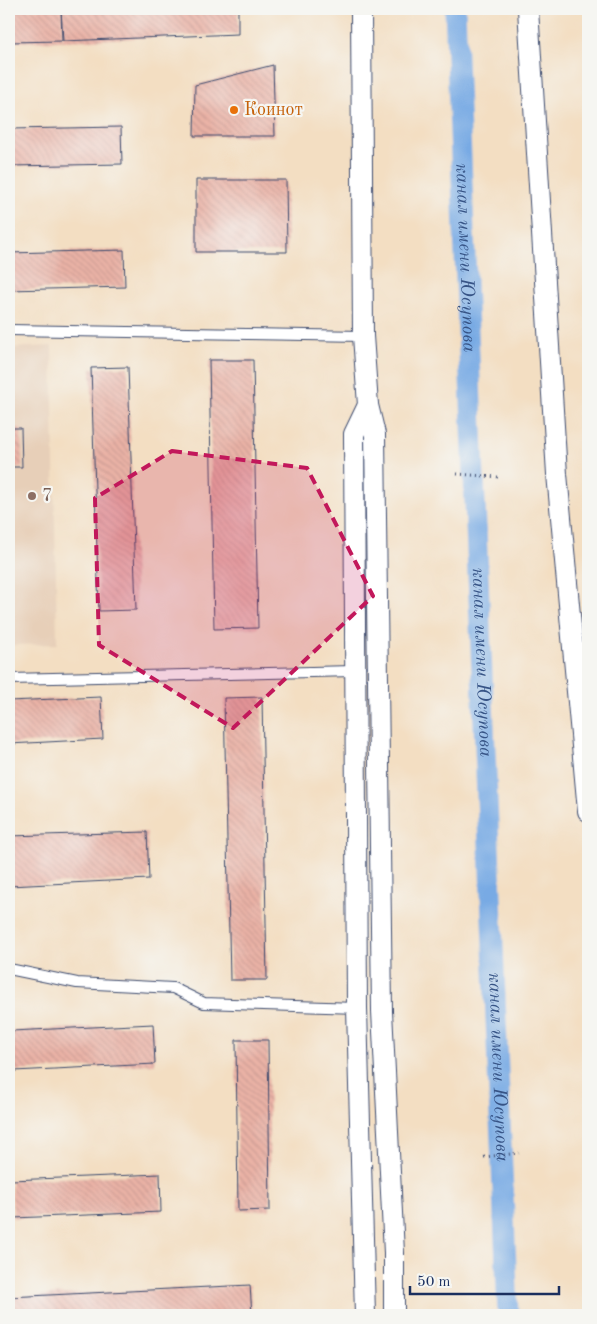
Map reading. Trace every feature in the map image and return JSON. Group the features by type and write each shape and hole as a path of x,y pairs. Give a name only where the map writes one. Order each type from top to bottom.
{"street":[{"path":"360,9 364,336 368,405 375,434 382,1011 394,1315"},
{"path":"528,9 557,474 588,811"},
{"path":"365,1315 356,1008 354,434 368,405"},
{"path":"360,1138 388,1138"}],"lane":[{"path":"9,330 364,336"},
{"path":"9,679 354,670"},
{"path":"9,969 77,983 173,988 204,1003 356,1008"}],"path":[{"path":"457,474 498,477"},
{"path":"484,1157 519,1153"}],"highlighted area":[{"path":"172,451 307,468 373,596 233,728 99,645 95,498"}],"shaded area":[{"name":"7","path":"52,346 57,644 9,645 9,348"}],"building":[{"path":"9,9 61,9 62,41 9,42"},
{"path":"61,9 238,9 238,34 63,41"},
{"name":"Коинот","path":"273,65 275,136 194,136 195,85"},
{"path":"121,127 122,164 9,166 9,129"},
{"path":"196,180 286,180 287,252 196,252"},
{"path":"124,250 125,287 9,290 9,253"},
{"path":"209,360 253,360 258,628 214,629"},
{"path":"128,367 136,610 99,611 91,368"},
{"path":"9,428 21,428 22,467 9,467"},
{"path":"101,697 103,739 9,744 9,701"},
{"path":"262,697 267,980 230,980 224,698"},
{"path":"147,832 149,879 9,886 9,836"},
{"path":"153,1024 155,1064 14,1071 12,1031"},
{"path":"236,1040 268,1040 270,1210 238,1211"},
{"path":"160,1174 161,1212 13,1218 11,1180"},
{"path":"250,1285 252,1315 9,1315 9,1297"}],"waterway":[{"name":"канал имени Юсупова","path":"455,9 508,1315"}],"place":[{"name":"Коинот","path":"234,110"},
{"name":"7","path":"32,496"}]}
